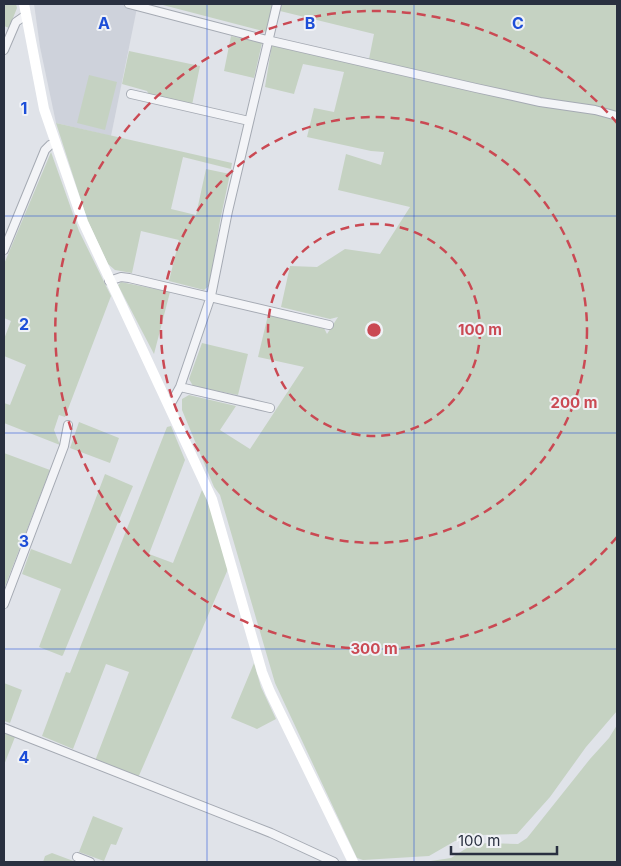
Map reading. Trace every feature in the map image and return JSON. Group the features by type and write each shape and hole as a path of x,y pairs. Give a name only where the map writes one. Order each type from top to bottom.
{"street":[{"path":"24,4 41,97 82,222 212,498 262,672 353,862"},
{"path":"128,4 267,40 540,102 595,110 617,116"},
{"path":"170,406 180,387 211,296 226,220 277,4"},
{"path":"4,50 16,22 26,14"},
{"path":"131,94 249,121"},
{"path":"4,250 45,150 55,143"},
{"path":"109,281 121,277 129,278 329,324"},
{"path":"180,387 270,408"},
{"path":"4,604 64,446 68,425"},
{"path":"4,728 271,833 334,862"},
{"path":"77,857 90,862"}],"shaded area":[{"path":"34,4 120,4 137,8 111,136 56,123 40,47"}],"green space":[{"path":"4,4 16,4 17,8 9,28 4,26"},
{"path":"159,4 274,4 267,32"},
{"path":"282,4 617,4 617,711 586,747 550,797 517,834 479,835 455,841 429,856 363,860 357,858 275,683 220,495 214,487 182,410 182,399 189,395 236,406 220,430 250,449 304,367 258,357 268,315 324,328 327,334 338,317 330,319 281,307 290,266 317,267 345,249 380,254 410,207 338,190 346,154 381,165 384,152 371,151 307,137 314,108 334,112 344,72 303,64 294,94 265,87 272,44 488,90 369,59 374,34 280,11"},
{"path":"231,36 262,43 254,78 224,71"},
{"path":"129,51 200,66 192,105 149,95 147,91 122,84"},
{"path":"89,75 117,82 105,130 77,123"},
{"path":"56,123 232,163 231,169 183,157 171,209 196,215 206,169 230,174 220,221 210,285 204,290 169,281 179,240 141,231 132,273 115,270 108,264 87,219"},
{"path":"51,152 79,231 111,296 65,417 59,415 54,430 60,445 4,423 4,403 10,405 26,365 4,356 4,339 11,321 4,318 4,264"},
{"path":"121,282 170,292 154,354 118,285"},
{"path":"202,343 248,354 238,395 193,386 189,379"},
{"path":"79,422 119,438 110,463 70,448"},
{"path":"171,426 185,460 149,554 173,563 202,490 210,506 228,569 138,778 95,761 129,672 106,664 73,749 42,736 66,672 70,673 167,427"},
{"path":"4,453 50,470 4,589"},
{"path":"105,474 133,486 62,656 39,647 61,589 22,574 31,549 71,564"},
{"path":"254,663 261,687 276,719 257,729 231,718"},
{"path":"4,683 22,690 10,723 4,721"},
{"path":"617,725 617,862 424,862 451,858 470,846 487,843 518,844 527,838 609,738"},
{"path":"4,733 15,737 4,765"},
{"path":"93,816 123,828 116,845 111,844 104,861 79,852"},
{"path":"52,853 76,862 43,862 45,856"}]}
